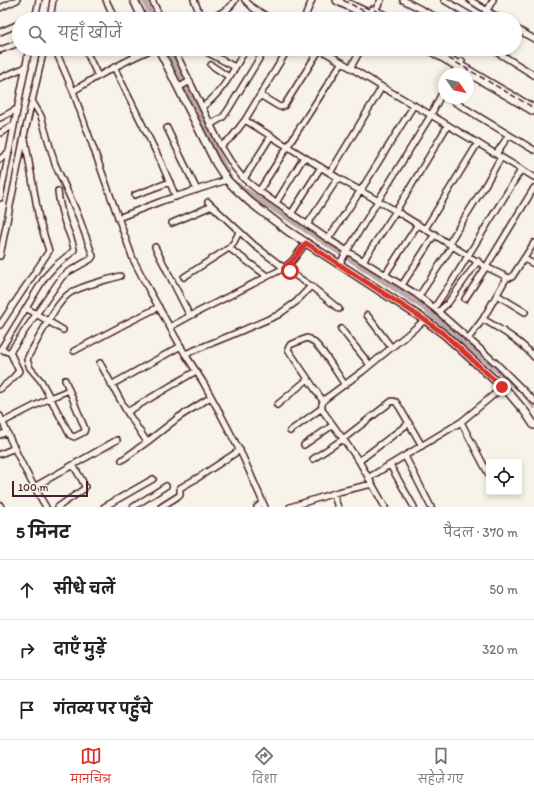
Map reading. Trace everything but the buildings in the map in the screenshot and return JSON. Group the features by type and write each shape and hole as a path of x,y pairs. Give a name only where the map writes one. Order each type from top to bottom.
{"highway":[{"path":"338,0 368,12"},
{"path":"351,0 371,12"},
{"path":"445,56 534,103"},
{"path":"451,56 534,110"}],"street":[{"path":"0,8 17,0"},
{"path":"36,12 39,0"},
{"path":"51,12 53,0"},
{"path":"106,0 112,12"},
{"path":"134,0 140,12"},
{"path":"152,0 157,12"},
{"path":"194,0 199,12"},
{"path":"222,12 228,9 235,0"},
{"path":"246,0 259,12"},
{"path":"307,12 312,0"},
{"path":"377,12 381,0"},
{"path":"403,0 426,12"},
{"path":"444,0 464,12"},
{"path":"470,0 487,11 493,0"},
{"path":"0,32 12,27"},
{"path":"522,32 534,39"},
{"path":"0,50 12,46"},
{"path":"0,198 28,56"},
{"path":"0,256 24,136 42,56"},
{"path":"58,56 73,90 133,259 240,450 264,505 257,507"},
{"path":"88,56 98,76"},
{"path":"73,90 135,56"},
{"path":"163,56 202,107 220,146 244,179 258,191 346,253 363,261 437,309 497,364 534,401"},
{"path":"177,56 184,84 216,163 227,180 250,202 288,231 341,263 445,335 519,403 534,425"},
{"path":"214,56 235,67"},
{"path":"202,107 213,98 229,77 242,56"},
{"path":"210,125 223,116 228,110 261,56"},
{"path":"220,146 232,137 245,120 284,56"},
{"path":"260,95 280,107 284,106 316,56"},
{"path":"332,56 534,177"},
{"path":"351,67 357,56"},
{"path":"503,56 534,75"},
{"path":"258,191 342,62"},
{"path":"457,68 460,63"},
{"path":"211,65 229,77"},
{"path":"0,78 26,67"},
{"path":"114,67 160,160 176,197"},
{"path":"330,173 382,87"},
{"path":"10,352 65,274 91,259 93,256 78,215 55,164 41,116 32,101"},
{"path":"341,263 438,102"},
{"path":"458,104 534,150"},
{"path":"328,239 361,190 414,105"},
{"path":"0,118 17,109"},
{"path":"245,120 338,178 378,200 435,234 468,256 507,278"},
{"path":"0,133 14,125"},
{"path":"363,261 396,211 448,125"},
{"path":"167,128 197,190"},
{"path":"496,154 509,135"},
{"path":"0,324 49,251 39,219 24,136"},
{"path":"244,179 271,136"},
{"path":"425,229 478,143"},
{"path":"0,159 9,152"},
{"path":"276,203 304,157"},
{"path":"419,296 501,157"},
{"path":"291,214 321,167"},
{"path":"437,309 521,170"},
{"path":"307,225 338,178"},
{"path":"118,218 227,180"},
{"path":"135,195 170,182"},
{"path":"465,299 534,188"},
{"path":"0,389 19,371 10,352 1,349 50,271 74,250 59,203 58,191"},
{"path":"172,223 210,204 254,245 311,286 339,309"},
{"path":"385,275 418,224"},
{"path":"184,277 229,248 240,232"},
{"path":"402,285 435,234"},
{"path":"170,327 284,268 293,260 306,243"},
{"path":"468,339 483,319 507,278 512,277 534,243"},
{"path":"155,247 190,316"},
{"path":"229,248 267,276"},
{"path":"524,259 534,264"},
{"path":"437,309 448,303 478,261"},
{"path":"65,380 85,429 84,432 72,437 41,381 30,368 27,360 48,321 58,306 69,294 90,285 120,276"},
{"path":"185,354 278,315 296,302 311,286"},
{"path":"497,295 525,312"},
{"path":"74,351 159,307"},
{"path":"26,308 63,330"},
{"path":"367,315 392,347"},
{"path":"483,319 516,340 534,357"},
{"path":"323,401 425,320"},
{"path":"341,329 370,365"},
{"path":"345,385 323,352 311,339 307,338 290,345 288,349 323,401 322,408 359,461 385,507"},
{"path":"111,385 181,346"},
{"path":"100,363 127,412 147,442"},
{"path":"127,412 196,371"},
{"path":"277,405 308,379"},
{"path":"368,478 461,422 502,387"},
{"path":"3,422 69,390"},
{"path":"122,460 179,416 211,396"},
{"path":"313,460 392,401 397,403 422,446"},
{"path":"290,431 322,408"},
{"path":"0,416 34,487 46,507"},
{"path":"461,422 486,469"},
{"path":"359,461 409,423"},
{"path":"304,444 333,425"},
{"path":"0,435 7,432"},
{"path":"34,487 117,440"},
{"path":"0,454 15,448"},
{"path":"161,507 180,495 180,488 240,450"},
{"path":"405,456 431,507"},
{"path":"58,507 85,487 73,464"},
{"path":"390,465 414,507"},
{"path":"104,507 153,478"},
{"path":"290,507 372,484"},
{"path":"133,507 166,486"},
{"path":"333,494 338,507"}],"waterway":[{"path":"144,0 150,12"},
{"path":"170,56 231,181 423,307 525,394 534,406"}],"railway":[{"path":"343,0 366,12"},
{"path":"374,10 378,12"},
{"path":"445,56 534,108"}],"route":[{"path":"290,271 284,268 293,260 306,243 425,320 445,335 502,387"}]}
